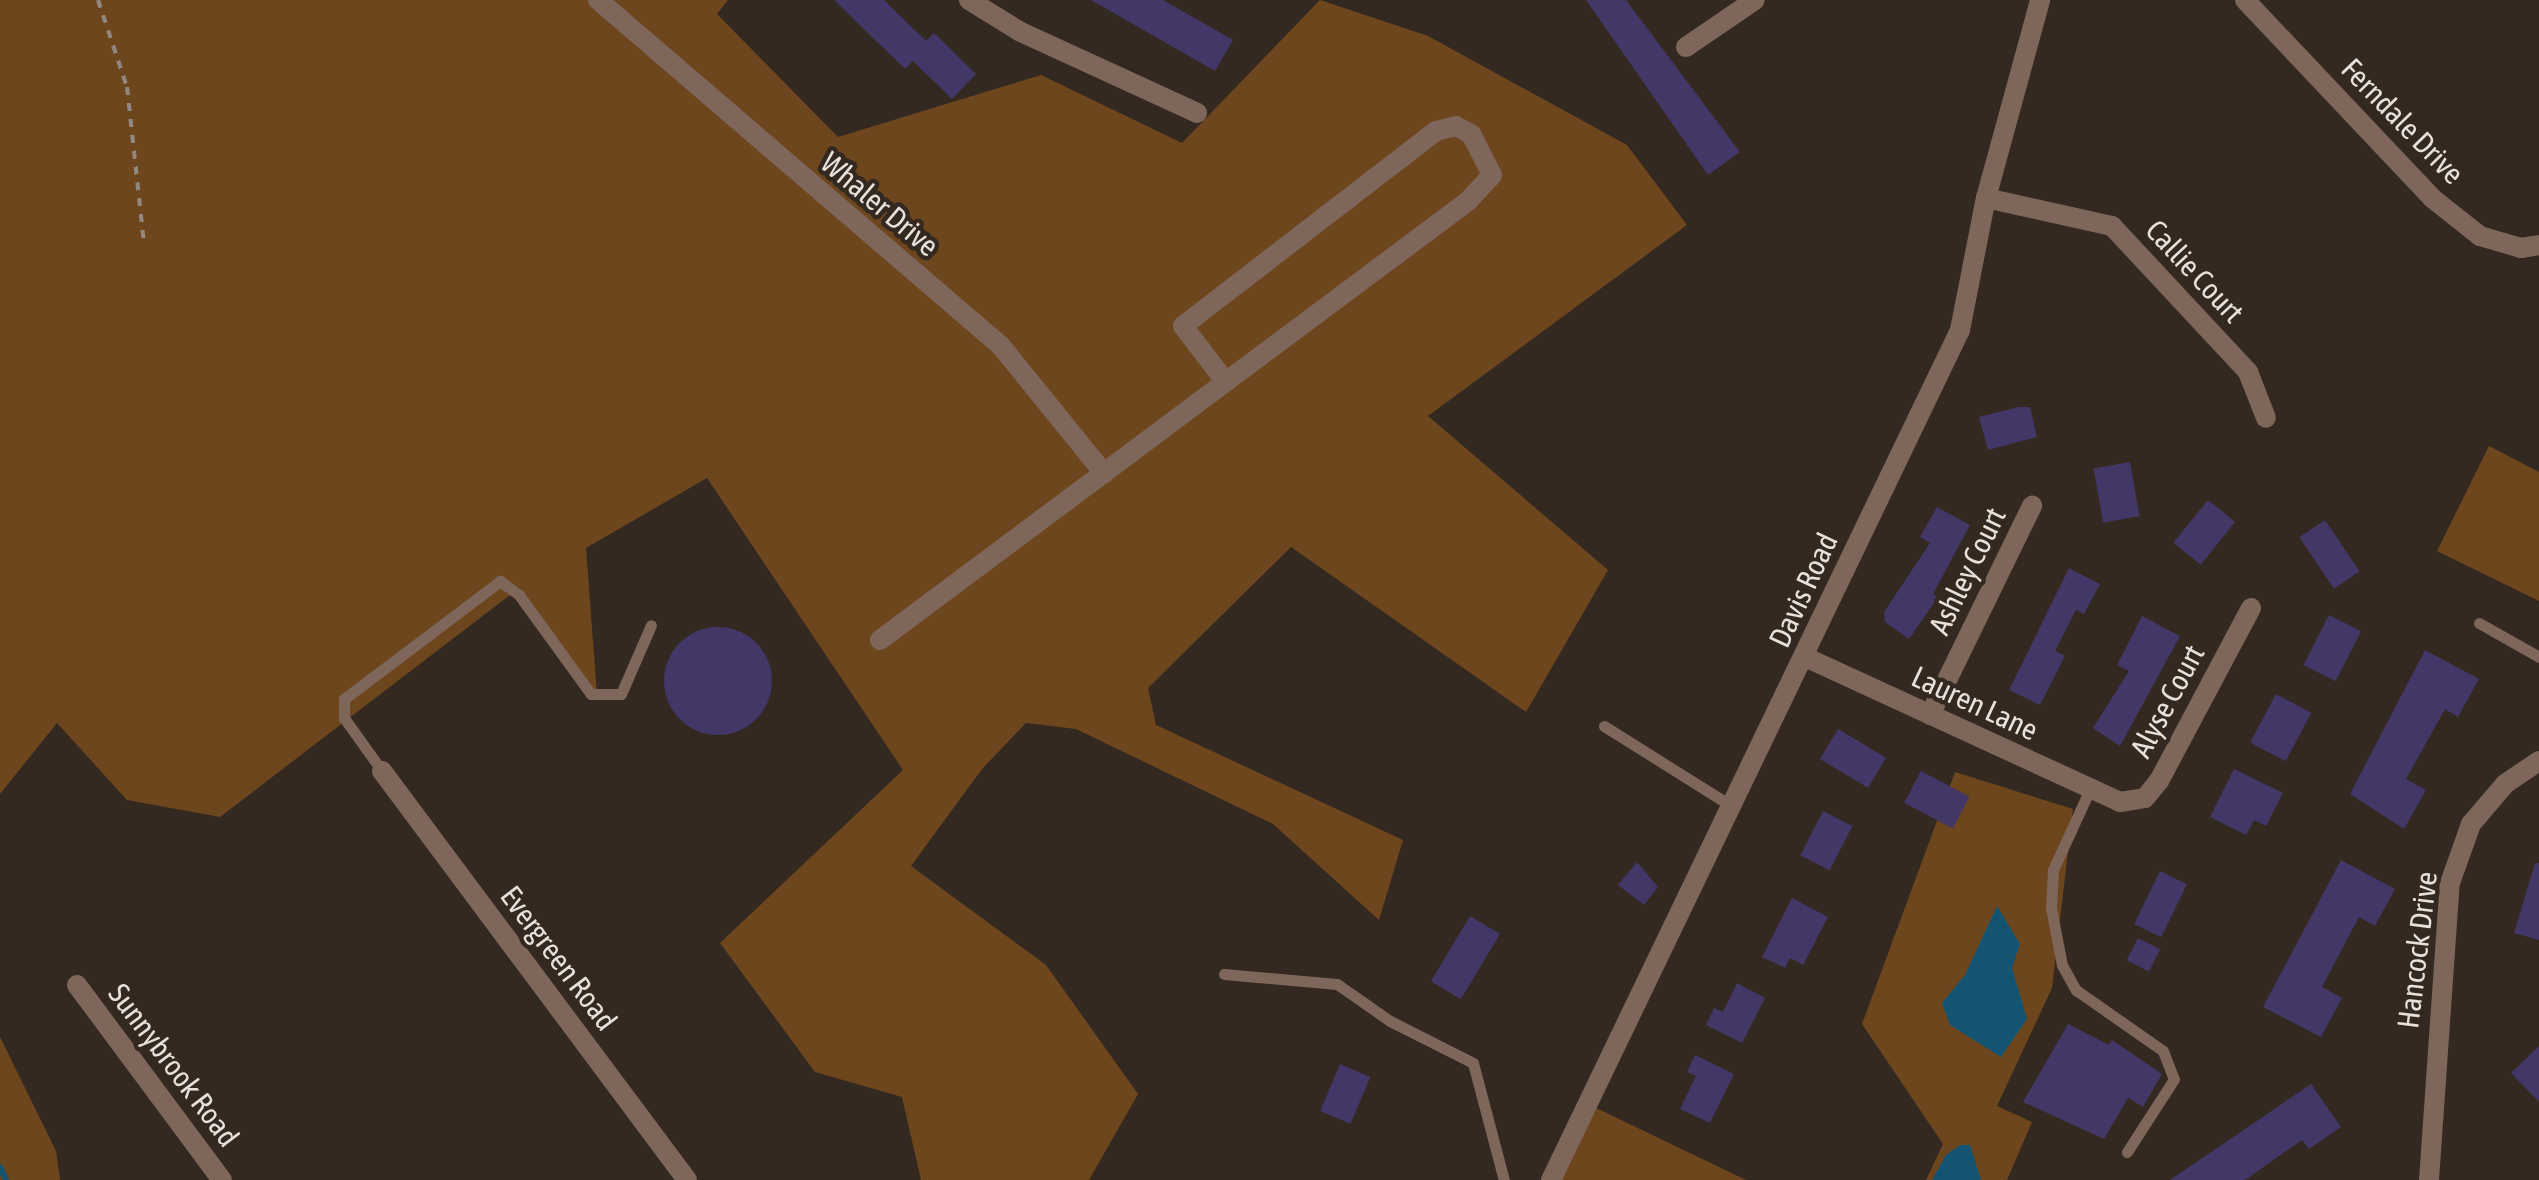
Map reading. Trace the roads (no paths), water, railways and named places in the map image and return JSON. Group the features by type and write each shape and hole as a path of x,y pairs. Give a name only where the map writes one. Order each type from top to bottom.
{"street":[{"name":"Whaler Drive","path":"598,0 1001,346 1104,473"},
{"path":"969,0 1019,31 1196,112"},
{"path":"1686,47 1755,0"},
{"name":"Davis Road","path":"1552,1180 1960,330 1986,198 2040,0"},
{"name":"Ferndale Drive","path":"2245,0 2432,198 2480,236 2521,248 2539,246"},
{"path":"880,640 1468,201 1492,175 1471,134 1456,126 1436,131 1183,326 1225,381"},
{"name":"Callie Court","path":"1986,198 2112,226 2248,372 2266,418"},
{"name":"Ashley Court","path":"1930,715 2032,506"},
{"name":"Alyse Court","path":"2120,802 2145,798 2159,781 2251,608"},
{"name":"Lauren Lane","path":"1804,657 2120,802"},
{"name":"Hancock Drive","path":"2429,1180 2450,882 2471,824 2505,784 2539,761"},
{"name":"Evergreen Road","path":"382,771 687,1180"},
{"name":"Sunnybrook Road","path":"77,985 222,1180"}],"lane":[{"path":"382,771 344,718 344,699 500,581 519,595 590,694 621,694 650,625"},
{"path":"2479,623 2539,657"},
{"path":"1604,726 1732,806"},
{"path":"2090,788 2053,870 2051,908 2062,965 2076,990 2164,1052 2174,1078 2127,1152"},
{"path":"1224,974 1337,984 1390,1022 1473,1063 1504,1180"}],"water":[{"path":"1997,906 2020,944 2012,968 2027,1019 2001,1057 1950,1025 1942,1003 1965,975"},
{"path":"1960,1145 1970,1145 1981,1180 1932,1180 1946,1155"}],"waterway":[{"path":"0,1167 6,1180"}]}
